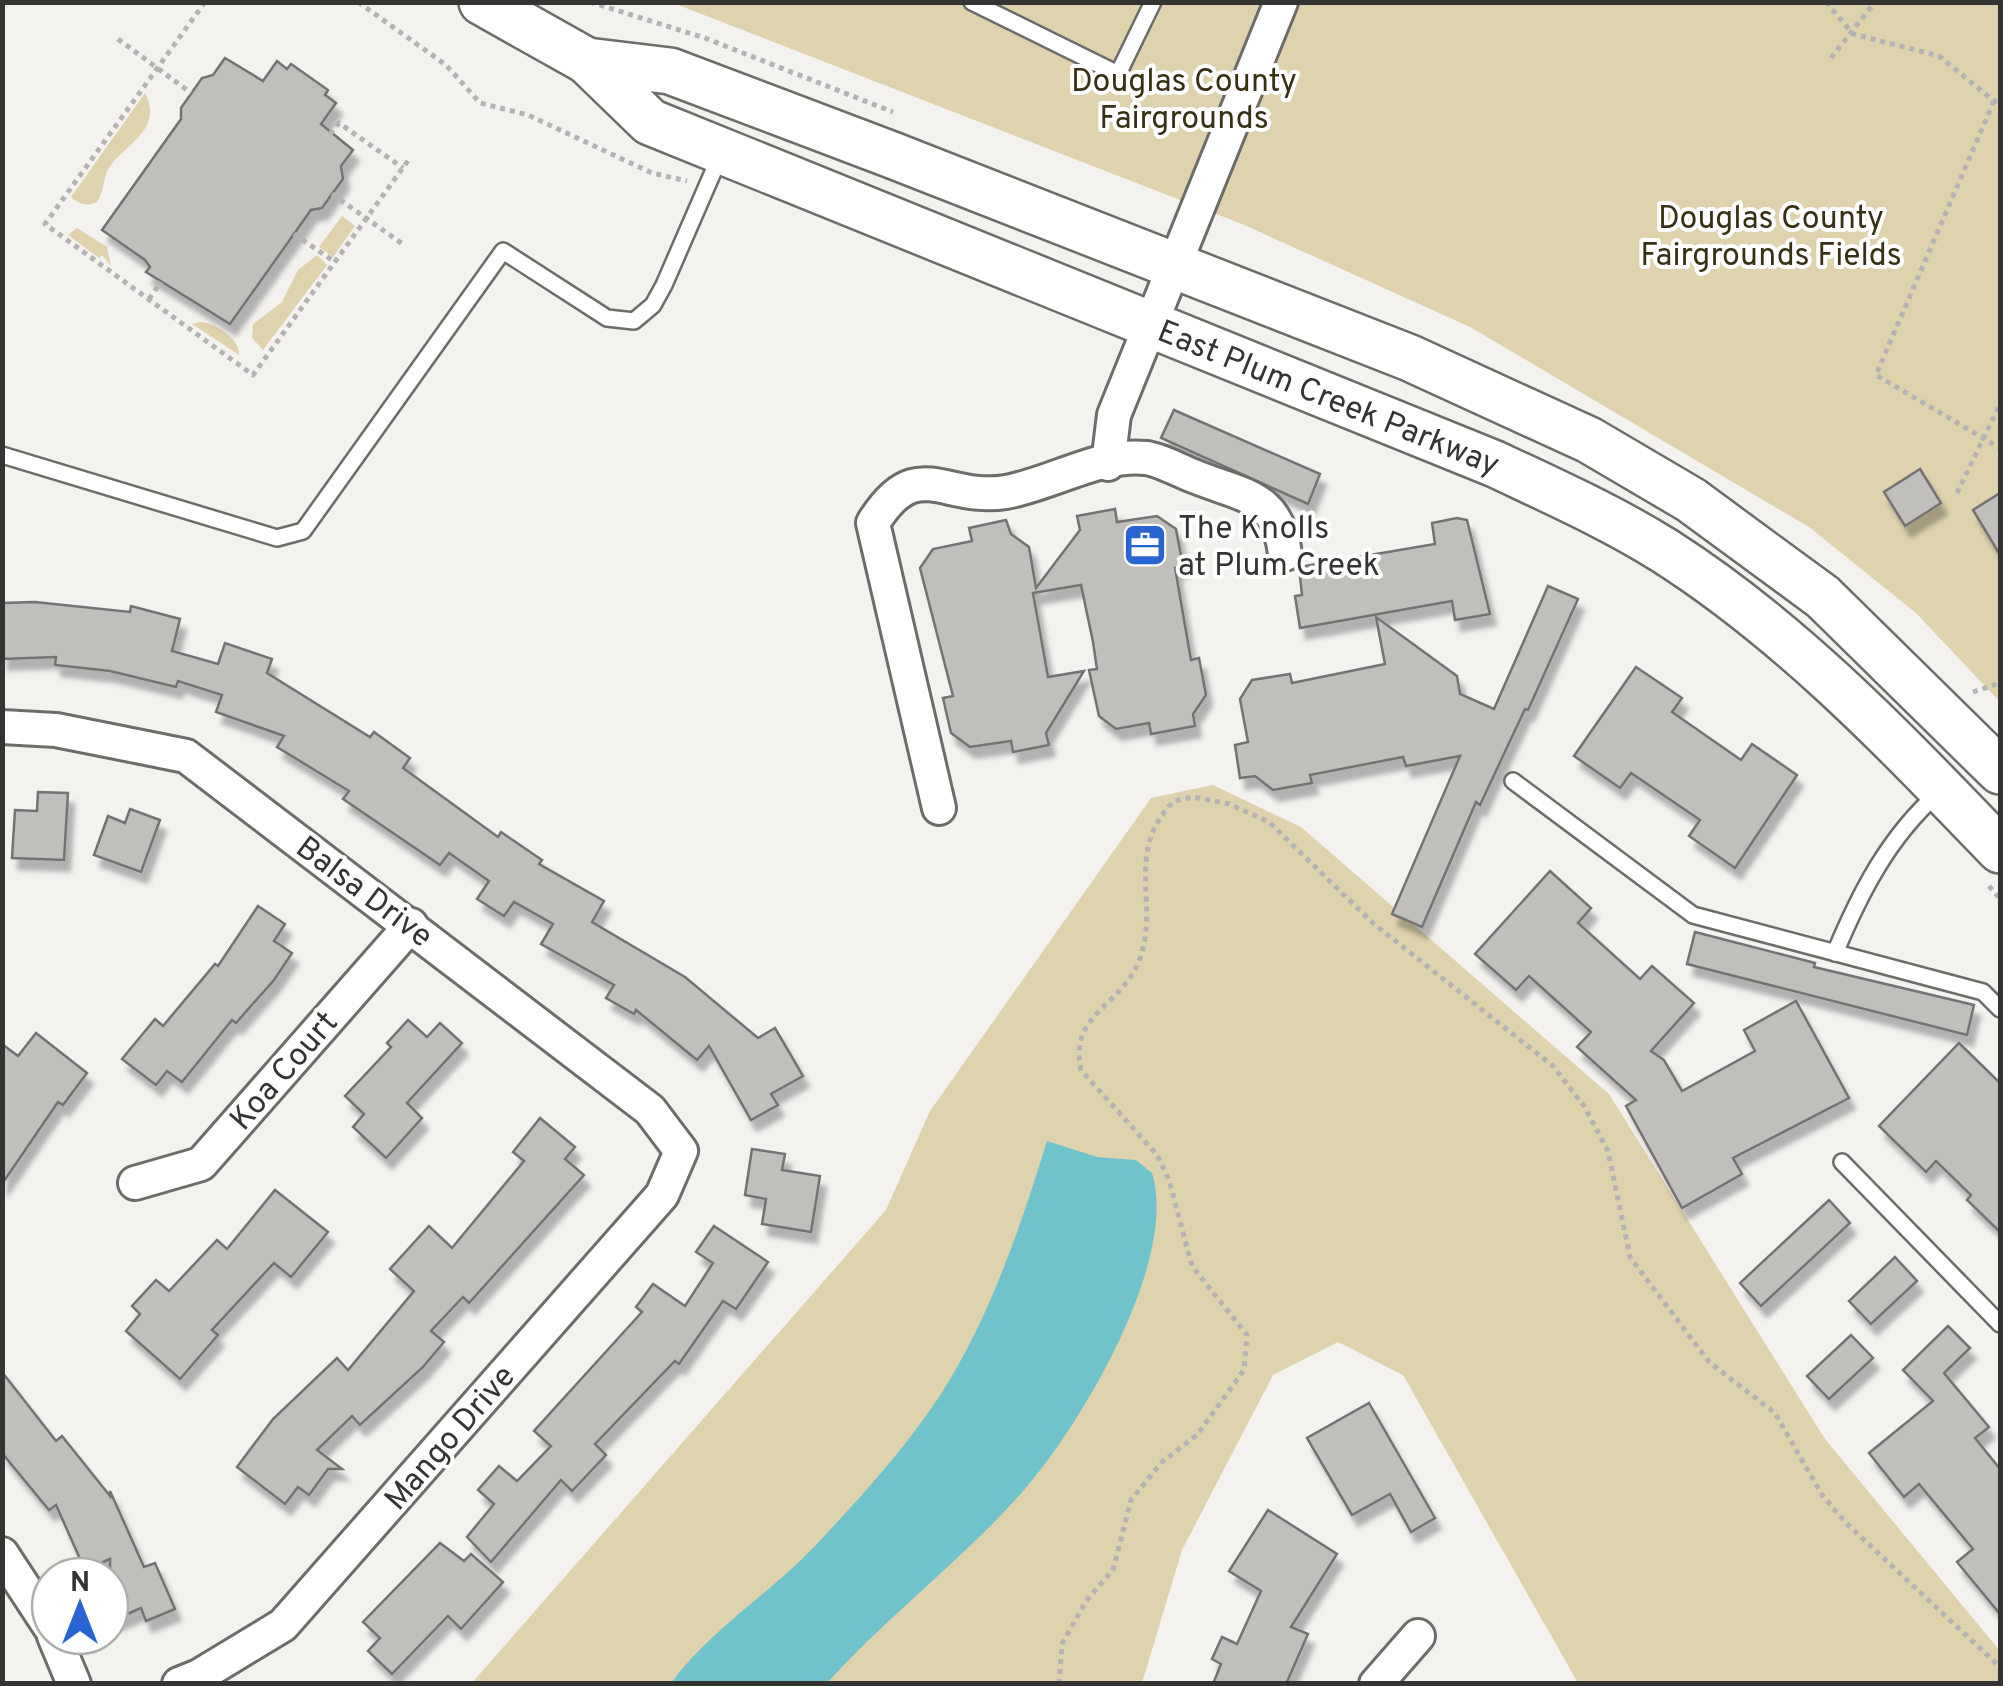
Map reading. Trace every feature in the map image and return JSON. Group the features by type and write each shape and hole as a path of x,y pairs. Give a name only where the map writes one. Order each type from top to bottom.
{"main road":[{"name":"East Plum Creek Parkway","path":"482,2 587,61 650,122 715,169 1149,322 1495,464 1660,548 1786,640 1942,790 1989,862"},
{"name":"East Plum Creek Parkway","path":"587,61 670,71 1522,406 1642,467 1769,554 1823,597 2000,771"}],"street":[{"path":"1108,464 1114,415 1281,2"},
{"path":"940,808 872,523 889,497 909,484 1003,492 1108,464 1147,458 1255,497 1282,526 1286,554"},
{"name":"Balsa Drive","path":"2,727 56,730 186,756 650,1110 682,1151"},
{"name":"Koa Court","path":"136,1184 201,1164 411,925"},
{"name":"Mango Drive","path":"179,1684 283,1625 662,1195 682,1151"},
{"path":"2,1554 30,1597"},
{"path":"1376,1684 1418,1636"},
{"path":"62,1656 74,1684"}],"lane":[{"path":"972,2 1118,74 1153,2"},
{"path":"2,454 277,538 303,531 503,251 607,318 634,321 653,305 664,285 715,169"},
{"path":"1513,781 1693,915 1983,992 2000,1009"},
{"path":"1835,952 1863,884 1917,812 1942,790"},
{"path":"1842,1162 2000,1324"}],"path":[{"path":"206,2 45,224 253,375 410,158"},
{"path":"358,2 446,65 490,108 528,115 652,173 715,169"},
{"path":"1826,2 1853,34 1939,56 1997,101 1876,375 2000,448"},
{"path":"1831,58 1875,2"},
{"path":"118,39 191,93"},
{"path":"330,134 339,123 403,168"},
{"path":"332,194 404,245"},
{"path":"294,234 335,262"},
{"path":"149,299 161,282"},
{"path":"1958,493 2000,404"},
{"path":"1970,693 2000,683"},
{"path":"1060,1684 1062,1644 1086,1600 1113,1570 1130,1500 1162,1462 1197,1435 1244,1370 1246,1335 1192,1266 1157,1155 1081,1070 1078,1054 1078,1039 1086,1023 1128,982 1140,959 1146,932 1143,862 1152,834 1174,801 1192,797 1229,804 1269,822 1374,924 1553,1066 1584,1106 1608,1151 1630,1256 1708,1362 1775,1413 1822,1495 1845,1522 2000,1667"},
{"path":"1989,862 2000,898"}],"green space":[{"name":"Douglas County Fairgrounds Fields","path":"673,3 2000,3 2000,702 1916,613 1809,527 1470,327 1242,224"},
{"path":"145,93 150,116 147,125 108,169 97,202 86,204 71,197"},
{"path":"342,216 355,226 333,257 319,247"},
{"path":"77,228 107,247 111,266 102,255 99,258 68,235"},
{"path":"317,255 327,265 263,350 252,338 253,324 282,302 298,270"},
{"path":"200,322 226,333 236,343 239,355 192,324"},
{"path":"1213,785 1301,827 1609,1094 1825,1439 2000,1651 2000,1683 1578,1683 1403,1375 1338,1342 1273,1375 1182,1550 1142,1683 471,1684 886,1210 930,1111 1151,798"}],"water":[{"path":"1047,1141 1097,1157 1136,1160 1152,1173 1157,1209 1151,1250 1120,1340 1072,1425 1001,1515 827,1683 671,1683 704,1646 814,1547 881,1473 941,1394 989,1303"}],"building":[{"path":"225,58 263,81 277,61 287,69 291,64 328,90 325,95 336,103 321,124 353,150 341,166 343,179 322,208 311,210 230,324 146,272 150,267 145,260 102,230 181,119 181,108 202,78 213,75"},
{"path":"1174,410 1320,474 1308,504 1161,438"},
{"path":"1920,469 1941,503 1905,526 1884,492"},
{"path":"2000,493 2000,555 1973,510"},
{"path":"1115,509 1117,522 1157,516 1176,529 1183,566 1175,568 1191,660 1199,658 1206,695 1193,714 1195,726 1151,734 1149,723 1116,729 1099,716 1089,670 1097,669 1081,585 1033,593 1048,677 1084,671 1046,733 1049,745 1013,752 1011,741 970,747 951,733 943,698 953,696 920,568 933,549 972,541 969,528 1006,520 1011,534 1029,547 1036,588 1080,530 1077,516"},
{"path":"1467,520 1490,614 1455,620 1452,601 1300,628 1295,596 1302,595 1299,567 1435,544 1432,523"},
{"path":"1548,586 1578,599 1528,710 1525,709 1480,805 1476,802 1422,927 1392,914 1460,756 1406,766 1403,757 1310,775 1312,783 1273,790 1255,776 1240,778 1235,745 1248,742 1240,699 1252,680 1290,674 1292,683 1385,664 1376,617 1457,676 1460,694 1494,709"},
{"path":"35,602 130,612 131,606 180,619 172,651 218,664 225,643 272,659 267,673 370,737 374,732 410,758 403,768 498,837 501,832 542,860 539,864 604,901 592,922 685,977 758,1038 775,1028 803,1076 771,1094 778,1105 751,1120 709,1046 697,1060 636,1010 634,1014 606,998 614,985 541,944 553,924 514,902 504,916 477,899 489,881 449,853 440,865 343,799 349,791 277,747 284,736 216,712 222,695 178,681 176,687 110,671 55,665 56,657 2,659 2,603"},
{"path":"1636,667 1682,698 1672,712 1741,760 1752,744 1797,775 1735,868 1689,836 1700,820 1631,773 1620,788 1574,756"},
{"path":"38,792 68,793 64,860 12,858 15,810 37,811"},
{"path":"130,809 160,820 141,872 94,855 108,816 125,823"},
{"path":"1550,871 1591,908 1578,923 1640,979 1652,966 1694,1003 1651,1051 1664,1060 1682,1091 1755,1051 1744,1030 1796,1001 1849,1098 1733,1158 1742,1174 1682,1208 1626,1106 1636,1100 1577,1047 1591,1032 1529,976 1516,990 1475,954"},
{"path":"258,906 285,924 274,941 292,953 274,980 236,1023 232,1020 182,1082 167,1071 156,1085 122,1059 155,1019 163,1026 215,964 218,966"},
{"path":"1695,932 1815,963 1814,967 1974,1005 1967,1035 1687,964"},
{"path":"408,1020 427,1037 440,1023 462,1043 407,1103 422,1118 386,1158 353,1127 364,1114 345,1096 391,1047 387,1043"},
{"path":"36,1033 87,1073 63,1105 58,1102 2,1184 2,1044 18,1056"},
{"path":"1959,1043 2000,1083 2000,1232 1967,1200 1971,1195 1936,1161 1926,1172 1879,1126"},
{"path":"540,1118 575,1147 565,1159 584,1175 469,1303 463,1297 431,1331 444,1342 423,1367 360,1425 352,1416 317,1450 342,1469 328,1469 309,1495 298,1487 285,1504 237,1467 273,1419 337,1358 348,1370 414,1291 390,1269 429,1226 452,1248 524,1161 513,1152"},
{"path":"752,1149 785,1154 782,1170 820,1176 811,1232 762,1224 766,1199 745,1195"},
{"path":"275,1190 328,1232 291,1277 274,1263 212,1330 218,1335 180,1379 126,1331 140,1314 132,1306 156,1280 169,1291 217,1240 227,1249"},
{"path":"1829,1200 1850,1223 1761,1306 1740,1283"},
{"path":"714,1226 768,1262 736,1309 723,1301 679,1364 675,1361 595,1444 606,1455 572,1491 561,1480 491,1562 467,1537 494,1504 478,1490 499,1466 517,1481 551,1446 534,1431 642,1312 636,1307 653,1284 685,1306 713,1263 696,1252"},
{"path":"1895,1257 1917,1281 1871,1324 1849,1301"},
{"path":"1948,1326 1970,1348 1944,1373 1989,1427 1975,1438 2000,1469 2000,1614 1957,1562 1973,1549 1919,1484 1904,1497 1869,1453 1933,1401 1903,1370"},
{"path":"1851,1335 1873,1358 1829,1399 1807,1376"},
{"path":"2,1372 56,1441 62,1436 110,1496 110,1491 144,1567 155,1563 175,1609 146,1621 141,1608 130,1613 130,1556 79,1556 56,1505 49,1510 2,1453"},
{"path":"1369,1403 1435,1518 1411,1532 1390,1494 1352,1515 1307,1438"},
{"path":"1268,1510 1337,1554 1291,1627 1308,1634 1286,1684 1213,1684 1221,1664 1212,1659 1222,1637 1237,1644 1261,1591 1229,1571"},
{"path":"440,1543 464,1561 471,1554 503,1582 461,1629 448,1616 392,1674 368,1651 380,1638 363,1622"}],"place":[{"name":"The Knolls at Plum Creek","path":"1145,545"}],"park label":[{"name":"Douglas County Fairgrounds","path":"1184,98"}]}
